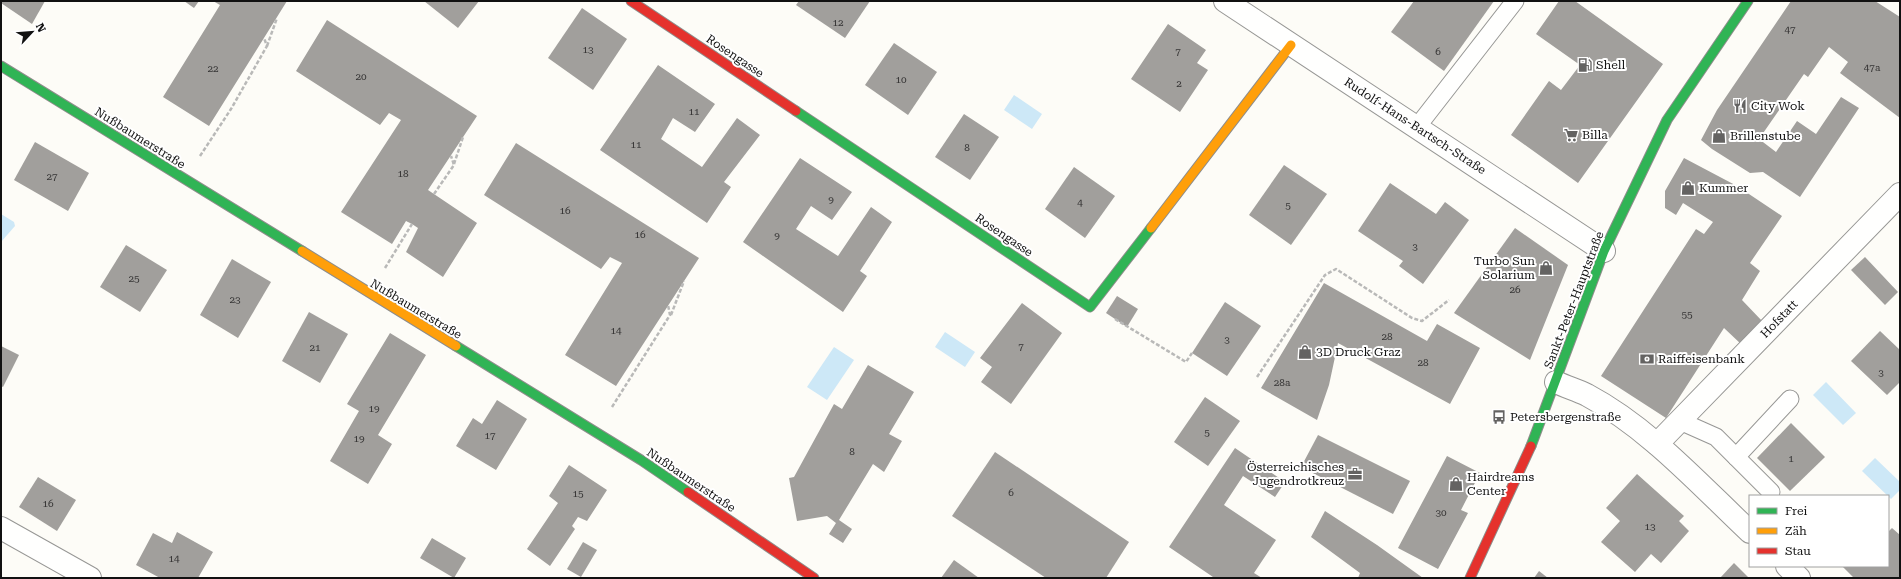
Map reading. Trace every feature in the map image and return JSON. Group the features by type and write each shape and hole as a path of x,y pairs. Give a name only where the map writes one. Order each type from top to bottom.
{"street":[{"name":"Rosengasse","path":"631,1 1090,307 1092,303"},
{"name":"Rudolf-Hans-Bartsch-Straße","path":"1225,1 1604,251"},
{"name":"Sankt-Peter-Hauptstraße","path":"1470,578 1534,439 1604,251 1667,120 1748,1"},
{"path":"1092,303 1291,45"},
{"name":"Nußbaumerstraße","path":"1,66 641,460 814,578"},
{"name":"Hofstatt","path":"1657,444 1900,194"},
{"path":"1556,382 1586,394 1657,444 1749,531"},
{"path":"1,528 90,578"},
{"path":"1788,567 1799,578"}],"lane":[{"path":"1417,127 1515,1"},
{"path":"1736,457 1790,399"},
{"path":"1680,421 1716,437 1771,492"}],"path":[{"path":"200,157 231,109 267,46 277,18"},
{"path":"264,38 267,46"},
{"path":"434,194 454,165 463,137"},
{"path":"451,156 454,165"},
{"path":"385,268 412,224"},
{"path":"1257,377 1325,275 1336,269 1412,318 1422,321 1449,300"},
{"path":"612,407 670,315 684,281"},
{"path":"1092,303 1186,362 1192,353"},
{"path":"668,305 670,315"}],"water":[{"path":"1014,95 1042,114 1032,129 1004,110"},
{"path":"1,214 14,222 15,226 1,242"},
{"path":"945,332 975,352 965,367 935,347"},
{"path":"834,347 854,360 827,400 807,387"},
{"path":"1826,382 1856,413 1843,425 1813,395"},
{"path":"1875,458 1900,482 1900,490 1891,499 1889,495 1887,495 1862,471"}],"building":[{"path":"1,1 45,1 32,24 1,3"},
{"path":"184,1 199,1 194,8"},
{"path":"213,1 287,1 209,126 163,97 220,5"},
{"path":"424,1 479,1 458,28"},
{"path":"799,1 870,1 845,38 796,5"},
{"path":"1414,1 1494,1 1444,71 1391,32"},
{"path":"1559,1 1575,1 1663,64 1578,183 1511,135 1549,81 1561,90 1580,65 1536,34"},
{"path":"1791,1 1875,1 1900,17 1900,118 1840,73 1848,62 1829,47 1808,77 1804,74 1759,139 1776,152 1797,121 1816,134 1841,97 1859,108 1800,197 1763,172 1750,173 1712,149 1701,140 1717,110"},
{"path":"582,8 627,39 593,90 548,58"},
{"path":"327,20 477,116 428,190 477,223 443,277 406,252 418,228 412,224 406,221 392,244 341,212 401,120 389,113 380,125 296,71"},
{"path":"1168,24 1206,50 1197,63 1208,70 1180,112 1131,79"},
{"path":"894,43 937,72 908,115 865,85"},
{"path":"658,65 715,104 695,132 673,118 661,139 702,167 737,118 760,135 724,182 731,187 707,223 600,150"},
{"path":"964,114 999,137 970,180 935,157"},
{"path":"35,142 89,173 68,211 14,180"},
{"path":"516,143 699,258 616,386 565,355 622,263 610,257 601,269 484,195"},
{"path":"800,158 852,192 832,220 811,206 796,229 838,256 871,207 892,222 860,271 867,276 843,312 743,242"},
{"path":"1684,158 1737,186 1782,216 1750,263 1760,271 1742,300 1763,322 1742,345 1724,328 1666,418 1601,376 1696,229 1704,234 1713,222 1683,203 1676,215 1665,208 1665,191"},
{"path":"1284,165 1327,194 1291,245 1249,215"},
{"path":"1074,167 1115,196 1085,238 1045,209"},
{"path":"1390,183 1436,214 1445,202 1469,220 1423,284 1399,266 1403,261 1358,231"},
{"path":"1515,228 1568,265 1530,360 1454,313"},
{"path":"126,245 167,270 140,312 100,287"},
{"path":"1865,257 1898,292 1885,305 1851,270"},
{"path":"232,259 271,282 238,338 200,315"},
{"path":"1324,283 1427,341 1437,324 1480,348 1450,404 1338,343 1329,385 1317,420 1261,388"},
{"path":"1117,296 1138,309 1127,327 1106,313"},
{"path":"1225,302 1261,326 1227,376 1192,353"},
{"path":"1022,303 1062,333 1011,404 981,382 992,367 980,358"},
{"path":"309,312 348,334 320,383 282,361"},
{"path":"1880,331 1900,350 1900,382 1887,395 1851,361"},
{"path":"390,333 426,355 378,435 392,444 368,484 330,461 359,411 347,404"},
{"path":"1,346 19,355 3,387 1,386"},
{"path":"868,365 914,392 889,434 902,441 884,472 873,464 839,520 852,529 843,543 829,534 836,523 827,516 797,521 789,478 794,477 834,404 842,409"},
{"path":"1205,397 1240,421 1208,466 1174,442"},
{"path":"497,400 527,419 496,470 456,446 473,418 482,424"},
{"path":"1791,423 1825,457 1790,491 1757,458"},
{"name":"Österreichisches Jugendrotkreuz","path":"1318,435 1410,481 1393,514 1301,467"},
{"path":"1235,448 1285,482 1275,497 1243,476 1224,505 1276,540 1254,573 1262,578 1213,578 1169,547"},
{"path":"995,452 1129,542 1106,578 1046,578 952,516"},
{"path":"1447,456 1480,473 1461,510 1468,513 1438,569 1398,548"},
{"path":"569,465 607,490 587,521 578,517 572,526 575,529 550,566 527,549 558,503 549,496"},
{"path":"1637,474 1684,516 1679,521 1689,531 1661,563 1651,554 1635,572 1601,542 1620,521 1606,508"},
{"path":"38,477 76,500 57,531 19,507"},
{"path":"1325,511 1377,545 1423,578 1358,578 1360,573 1311,537"},
{"path":"1892,528 1900,535 1900,578 1854,578 1843,567 1889,567 1889,531"},
{"path":"177,532 213,552 198,578 160,578 136,565 153,533 172,543"},
{"path":"432,538 466,558 454,578 420,558"},
{"path":"583,542 597,550 581,577 567,569"},
{"path":"954,560 979,578 941,578"},
{"path":"1734,563 1749,578 1720,578"},
{"path":"1539,571 1548,578 1534,578"}],"traffic: fast":[{"path":"1531,446 1604,251 1667,120 1748,1"},
{"path":"1,66 302,251"},
{"path":"796,111 1090,307 1151,228"},
{"path":"456,346 641,460 688,492"}],"traffic: slow":[{"path":"1151,228 1291,45"},
{"path":"302,251 456,346"}],"traffic: jam":[{"path":"631,1 796,111"},
{"path":"1470,578 1531,446"},
{"path":"688,492 814,578"}],"place":[{"name":"Shell","path":"1585,65"},
{"name":"City Wok","path":"1740,106"},
{"name":"Billa","path":"1571,135"},
{"name":"Brillenstube","path":"1719,136"},
{"name":"Kummer","path":"1688,188"},
{"name":"Turbo Sun Solarium","path":"1546,268"},
{"name":"3D Druck Graz","path":"1305,352"},
{"name":"Raiffeisenbank","path":"1647,359"},
{"name":"Petersbergenstraße","path":"1499,417"},
{"name":"Österreichisches Jugendrotkreuz","path":"1355,474"},
{"name":"Hairdreams Center","path":"1456,484"}]}
